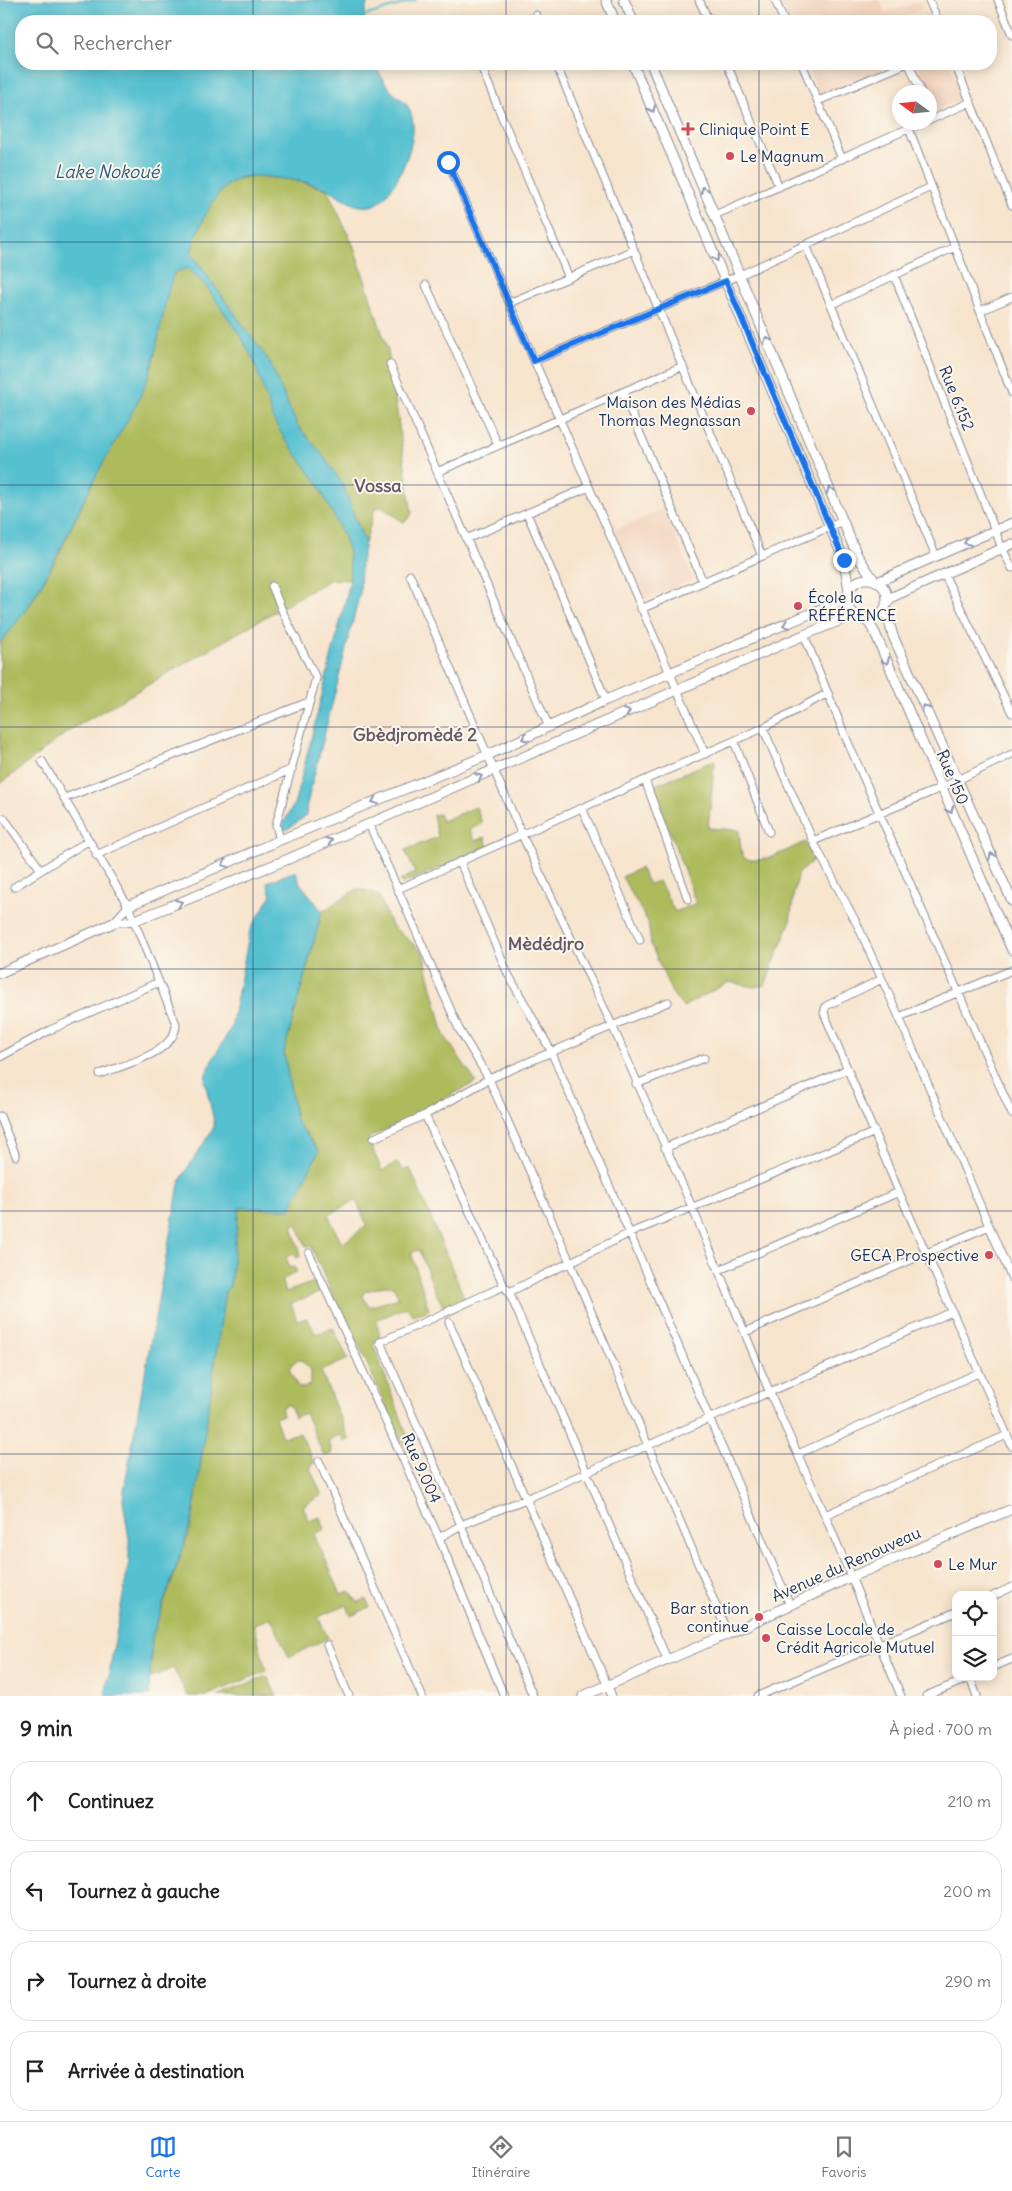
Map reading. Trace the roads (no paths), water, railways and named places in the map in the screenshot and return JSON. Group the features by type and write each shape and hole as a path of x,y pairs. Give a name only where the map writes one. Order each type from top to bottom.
{"main road":[{"path":"606,0 612,15"},
{"path":"624,0 630,15"},
{"path":"636,70 830,526 846,568 849,608 860,618"},
{"path":"654,70 861,563 885,591 886,605"},
{"path":"666,141 681,134"},
{"path":"128,906 280,840 488,755 606,700 670,674 848,594 860,580 876,581 1012,523"},
{"path":"133,921 286,860 844,619 873,618 892,597 945,576 1012,544"},
{"name":"Rue 150","path":"886,605 889,626 1012,901"},
{"name":"Rue 150","path":"860,618 868,623 874,633 1012,950"},
{"path":"0,973 114,923"},
{"name":"Avenue du Renouveau","path":"583,1696 728,1634 851,1577 1012,1509"}],"street":[{"path":"699,0 706,15"},
{"path":"774,0 781,15"},
{"path":"929,0 935,15"},
{"path":"998,0 1012,35"},
{"path":"482,70 569,278"},
{"path":"559,70 762,556"},
{"path":"730,70 779,187"},
{"path":"805,70 842,159"},
{"path":"818,100 890,70"},
{"path":"912,70 918,85"},
{"path":"958,70 1012,205"},
{"path":"937,114 971,102"},
{"path":"715,215 907,130"},
{"path":"909,130 1012,393"},
{"path":"448,162 705,754"},
{"path":"534,361 740,275 931,187"},
{"path":"806,245 936,556"},
{"path":"831,305 955,247"},
{"path":"509,303 634,250"},
{"name":"Rue 6.152","path":"894,276 1002,548 1012,568"},
{"path":"426,285 498,445"},
{"path":"980,311 1012,297"},
{"path":"390,364 549,727"},
{"path":"437,472 683,366"},
{"path":"623,393 702,582"},
{"path":"466,539 589,487"},
{"path":"527,513 606,700"},
{"path":"641,609 843,521"},
{"path":"410,575 522,834 612,1025 636,1084 692,1207 770,1393 825,1514 901,1696"},
{"path":"945,576 1012,713"},
{"path":"272,586 284,616 316,678 276,825 280,840"},
{"path":"804,636 879,813 1012,1114"},
{"path":"398,889 763,728 828,693"},
{"path":"65,798 311,701"},
{"path":"763,728 813,841 858,926 882,979 1012,1279"},
{"path":"734,741 769,832"},
{"path":"813,841 941,788 1012,754"},
{"path":"42,761 128,906 176,1024 173,1037 168,1044 155,1052 100,1074"},
{"path":"96,854 292,769"},
{"path":"646,780 688,899"},
{"path":"582,808 640,940"},
{"path":"4,818 41,870"},
{"path":"369,824 459,1029 489,1079 570,1262 728,1634"},
{"path":"14,887 88,841"},
{"path":"460,862 508,974 551,1051 790,1605"},
{"path":"114,923 128,906"},
{"path":"114,923 133,921"},
{"path":"899,1017 1012,970"},
{"path":"882,979 824,1008 824,1012 899,1192 1012,1446"},
{"path":"0,1057 50,1030 159,982"},
{"path":"374,1138 425,1115 489,1079 668,1002"},
{"path":"636,1084 704,1058"},
{"path":"665,1148 848,1069"},
{"path":"425,1115 506,1289 587,1472 666,1659"},
{"path":"0,1116 16,1156"},
{"path":"506,1289 570,1262 630,1233 875,1132"},
{"path":"719,1270 899,1192"},
{"path":"745,1332 988,1226"},
{"name":"Rue 9.004","path":"309,1253 439,1538 504,1696"},
{"name":"Rue 9.004","path":"506,1289 380,1342 461,1525 533,1696"},
{"path":"439,1538 461,1525 526,1499 952,1312"},
{"path":"449,1322 612,1696"},
{"path":"798,1454 978,1373"},
{"path":"825,1514 1007,1435"},
{"path":"320,1461 422,1696"},
{"path":"997,1594 1012,1587"},
{"path":"758,1696 952,1614"},
{"path":"327,1645 349,1696"},
{"path":"997,1665 1012,1658"},
{"path":"926,1696 963,1681"},
{"path":"971,1681 977,1696"}],"water":[{"name":"Lake Nokoué","path":"0,0 368,0 364,15 15,15 15,70 378,70 393,93 408,106 413,121 410,148 397,180 382,200 370,206 363,206 351,203 325,188 307,183 253,176 239,178 222,190 214,200 202,222 191,253 269,361 297,425 321,453 342,483 365,543 361,562 360,593 306,808 307,815 286,830 283,829 282,826 294,804 301,779 347,594 350,580 349,553 344,537 317,482 274,421 253,359 242,338 206,286 187,268 174,273 166,300 151,370 135,407 96,476 42,583 16,624 0,643"},
{"path":"296,871 300,883 322,911 284,1052 296,1121 319,1151 290,1209 239,1208 230,1287 225,1291 193,1517 152,1637 149,1696 105,1696 129,1562 129,1539 123,1501 124,1490 179,1184 213,1129 214,1121 205,1082 206,1074 231,1028 250,930 271,896 267,882"}],"waterway":[{"path":"367,15 416,0"}],"place":[{"name":"Clinique Point E","path":"688,129"},
{"name":"Le Magnum","path":"730,156"},
{"name":"Maison des Médias Thomas Megnassan","path":"751,411"},
{"name":"École la RÉFÉRENCE","path":"798,606"},
{"name":"GECA Prospective","path":"989,1255"},
{"name":"Le Mur","path":"938,1564"},
{"name":"Bar station continue","path":"759,1617"},
{"name":"Caisse Locale de Crédit Agricole Mutuel","path":"766,1638"}],"district":[{"name":"Vossa","path":"378,485"},
{"name":"Gbèdjromèdé 2","path":"415,734"},
{"name":"Mèdédjro","path":"546,943"}]}
